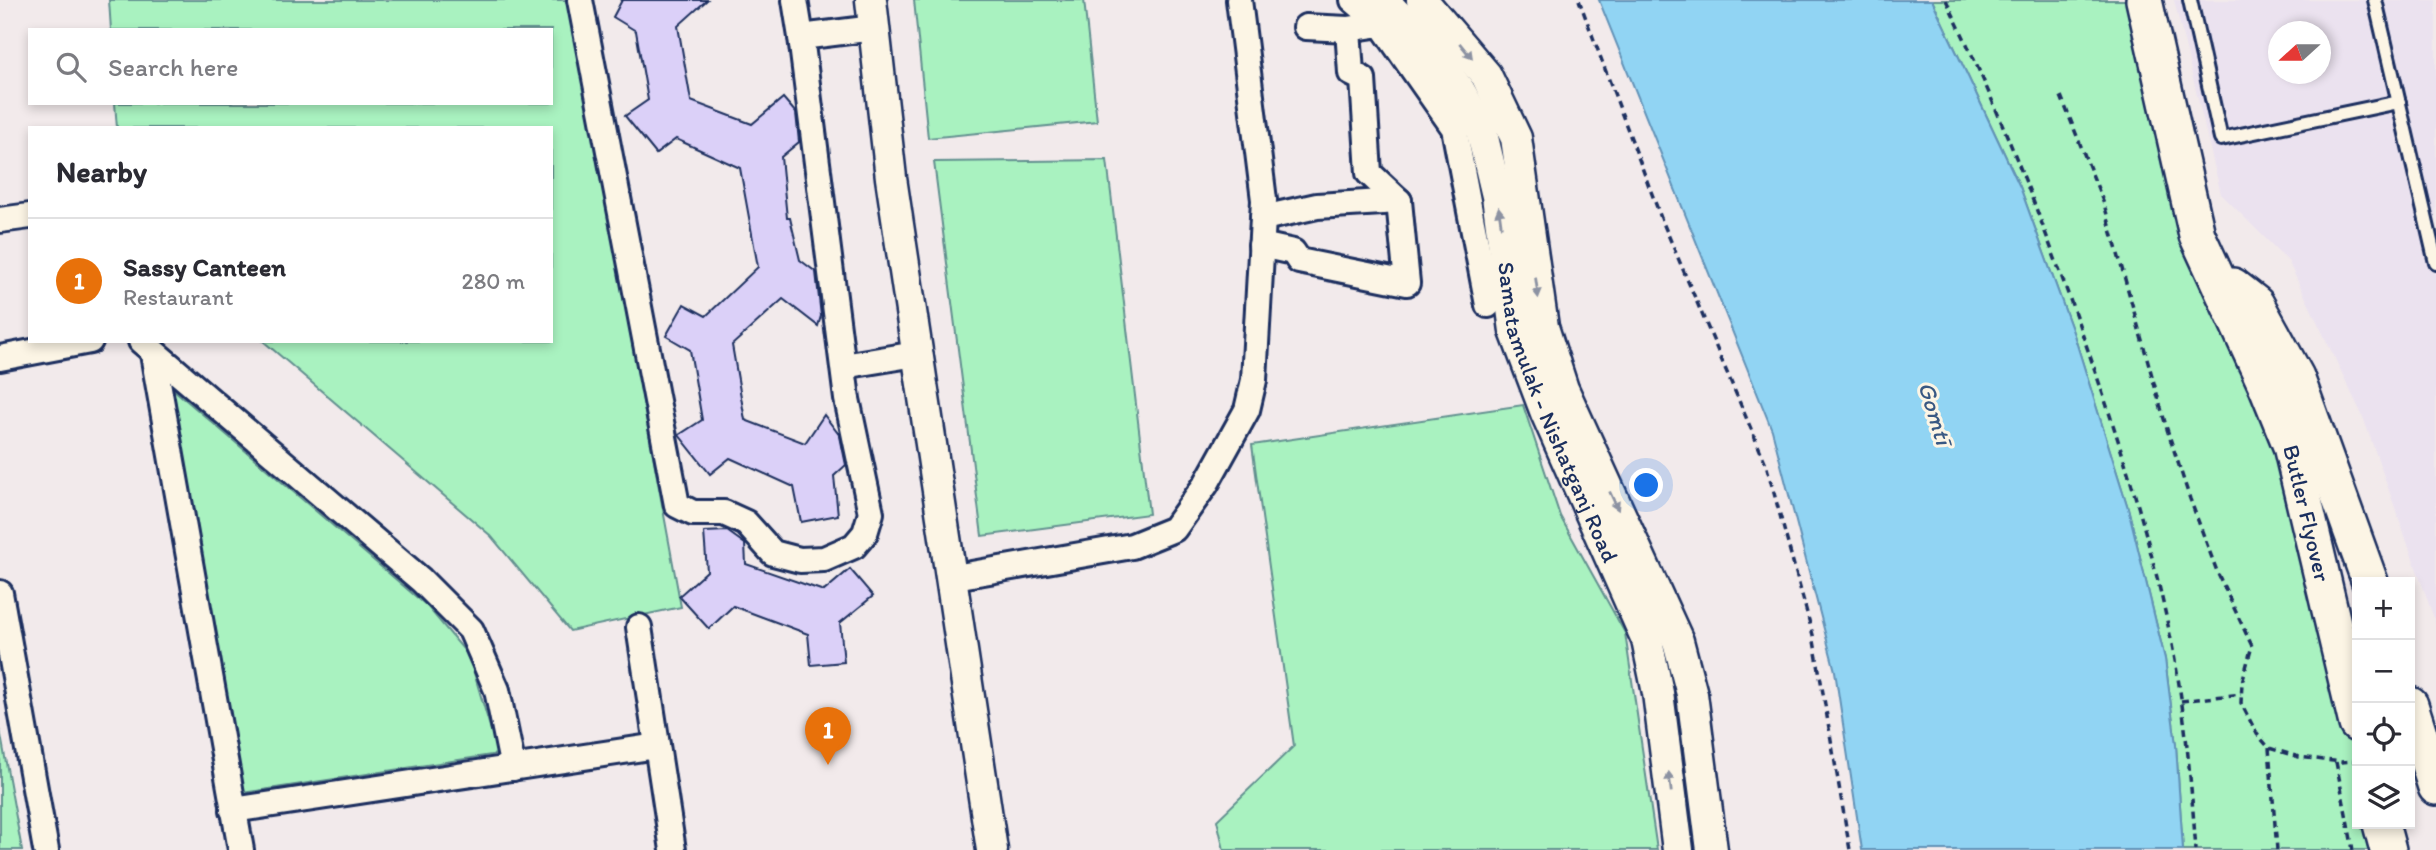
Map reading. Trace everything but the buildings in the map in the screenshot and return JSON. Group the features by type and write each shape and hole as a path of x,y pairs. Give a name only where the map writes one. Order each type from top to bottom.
{"main road":[{"path":"2144,0 2197,235 2282,382 2368,577"},
{"name":"Butler Flyover","path":"2282,382 2291,446 2352,703"},
{"path":"2415,721 2436,787"},
{"path":"2382,829 2388,850"}],"street":[{"path":"580,0 677,505 693,513 724,513 735,517 746,523 773,553 800,561 824,559 854,546 865,533 871,513 843,366 795,0"},
{"path":"949,578 1132,546 1174,528 1206,484 1247,410 1254,380 1264,200 1239,0"},
{"path":"1353,0 1382,12 1454,128 1488,305"},
{"name":"Samatamulak - Nishatganj Road","path":"1422,0 1486,75 1516,138 1543,327 1563,389 1678,640 1692,694 1712,850"},
{"path":"1306,27 1348,29 1382,12"},
{"name":"Samatamulak - Nishatganj Road","path":"1382,12 1424,43 1460,91 1481,129 1497,196 1515,331 1546,413 1647,640 1658,693 1678,850"},
{"path":"801,37 873,14 891,178 916,354 992,850"},
{"path":"1261,245 1293,252 1299,261 1407,283 1399,201 1369,173 1363,79 1351,73 1348,29"},
{"path":"1263,218 1317,206 1399,201"},
{"path":"0,220 28,216"},
{"path":"0,358 79,343"},
{"path":"147,347 421,580 471,630 497,690 513,768"},
{"path":"147,347 241,850"},
{"path":"843,366 916,354"},
{"path":"0,593 47,850"},
{"path":"639,627 673,850"},
{"path":"233,810 657,746"}],"lane":[{"path":"2190,0 2221,139 2399,102"},
{"path":"2375,0 2436,263"}],"path":[{"path":"1579,0 1661,218 1766,464 1813,635 1850,850"},
{"path":"1946,0 1984,78 2040,215 2101,386 2161,588 2181,702 2196,850"},
{"path":"2061,96 2104,204 2166,426 2186,487 2218,574 2252,646 2241,703 2269,748 2277,850"},
{"path":"2181,702 2241,694"},
{"path":"2269,748 2299,757 2352,761"},
{"path":"2336,761 2353,850"}],"shaded area":[{"path":"2174,0 2436,0 2436,624 2363,417 2288,261 2221,194"}],"green space":[{"path":"109,0 569,0 681,607 570,631 491,536 265,343 553,343 553,126 117,126 115,105 553,105 553,28 111,28"},
{"path":"914,0 1084,0 1097,121 928,138"},
{"path":"1932,0 2130,0 2277,436 2352,717 2352,829 2377,829 2382,850 2183,850 2176,745 2165,659 2128,508 2074,335 2020,187"},
{"path":"1107,160 1149,514 982,536 934,162"},
{"path":"173,389 427,606 469,656 498,754 242,793"},
{"path":"1523,405 1560,516 1625,633 1657,850 1224,850 1217,820 1294,746 1252,445"},
{"path":"0,730 22,850 0,850"}],"water":[{"name":"Gomtī","path":"1599,0 1932,0 2020,187 2074,335 2128,508 2165,659 2176,745 2183,850 1862,850 1835,671 1772,430"}],"place":[{"name":"Sassy Canteen","path":"828,765"}]}
